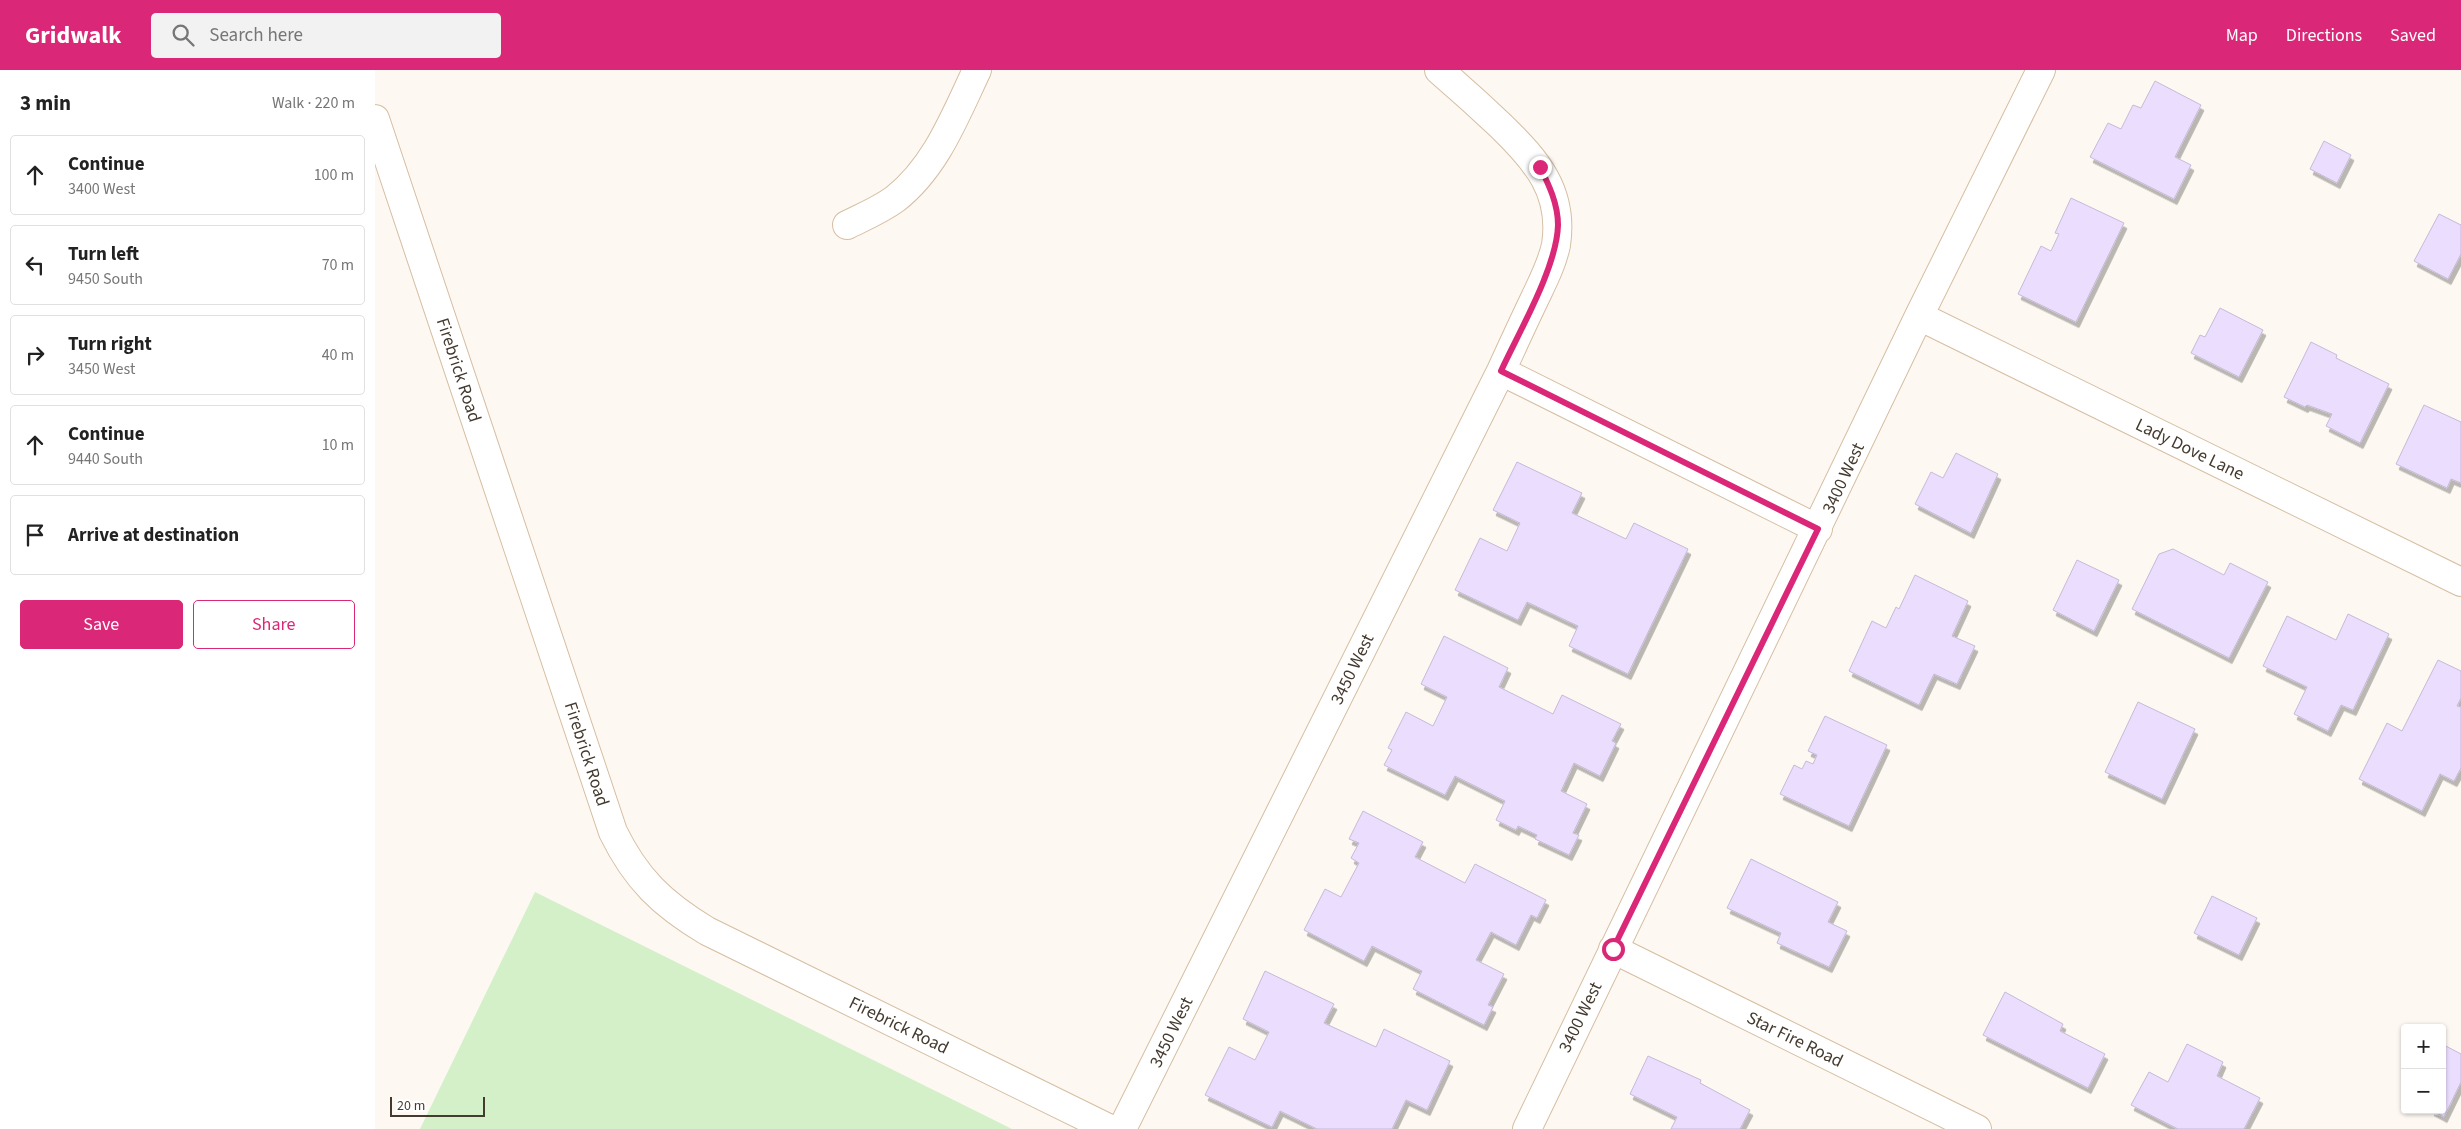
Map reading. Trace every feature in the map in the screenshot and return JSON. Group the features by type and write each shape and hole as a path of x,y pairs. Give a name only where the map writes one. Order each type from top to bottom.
{"street":[{"path":"847,224 893,200 926,168 940,146 977,70"},
{"name":"3450 West","path":"1122,1129 1501,371 1549,267 1555,246 1558,224 1555,203 1549,184 1528,152 1474,100 1439,70"},
{"name":"3400 West","path":"1527,1129 1818,529 1919,316 2041,70"},
{"name":"Firebrick Road","path":"375,119 381,154 613,832 637,874 657,896 682,916 707,931 1110,1129"},
{"name":"Lady Dove Lane","path":"1919,316 2461,582"},
{"path":"1501,371 1818,529"},
{"name":"Star Fire Road","path":"1613,949 1977,1129"}],"green space":[{"path":"535,892 1012,1129 420,1129"}],"building":[{"path":"2155,81 2201,105 2175,157 2191,165 2174,199 2090,157 2108,123 2121,129 2133,105 2141,108"},
{"path":"2324,141 2351,155 2337,183 2310,169"},
{"path":"2071,198 2124,223 2076,322 2018,294 2041,246 2051,251 2059,234 2055,233"},
{"path":"2439,214 2461,225 2461,254 2448,279 2414,261"},
{"path":"2220,308 2263,330 2239,377 2191,353 2200,335 2205,337"},
{"path":"2311,342 2337,355 2336,358 2389,384 2360,443 2326,426 2332,414 2307,405 2305,407 2284,397"},
{"path":"2424,405 2461,422 2461,483 2451,479 2447,488 2396,464"},
{"path":"1956,453 1998,474 1971,533 1915,504 1931,472 1943,478"},
{"path":"1517,462 1582,493 1572,513 1626,539 1634,523 1688,549 1628,674 1569,646 1578,626 1527,602 1518,620 1455,590 1480,538 1507,551 1520,523 1493,510"},
{"path":"2173,549 2224,575 2230,563 2268,582 2229,658 2132,609 2159,554"},
{"path":"2077,560 2119,580 2094,631 2053,610"},
{"path":"1915,575 1968,601 1952,636 1975,646 1957,684 1934,674 1919,705 1849,671 1872,621 1886,628 1896,607 1899,609"},
{"path":"2348,614 2389,634 2353,710 2341,705 2328,731 2294,714 2307,687 2263,666 2287,616 2336,640"},
{"path":"1444,636 1508,668 1499,687 1553,714 1562,695 1621,724 1612,741 1616,743 1600,776 1574,763 1561,791 1587,804 1573,833 1579,835 1569,855 1535,839 1537,835 1518,826 1516,830 1496,820 1505,801 1455,776 1445,795 1384,765 1392,750 1388,748 1406,712 1433,726 1447,697 1421,684"},
{"path":"2438,660 2461,671 2461,698 2457,706 2461,707 2461,768 2454,781 2440,774 2422,811 2359,779 2387,723 2402,731"},
{"path":"2138,702 2195,729 2162,799 2105,772"},
{"path":"1825,716 1887,745 1849,826 1780,794 1794,765 1802,769 1806,761 1813,764 1817,755 1808,751"},
{"path":"1363,811 1423,842 1415,857 1465,883 1475,864 1546,900 1537,918 1531,915 1516,945 1491,932 1476,960 1504,974 1488,1005 1493,1007 1484,1025 1413,989 1422,971 1372,946 1364,961 1304,930 1325,889 1341,897 1359,863 1351,858 1359,843 1349,839"},
{"path":"1751,859 1838,902 1828,922 1847,931 1829,967 1777,943 1781,933 1727,908"},
{"path":"2212,896 2257,918 2239,955 2194,933"},
{"path":"1265,971 1334,1004 1324,1023 1376,1047 1384,1029 1450,1061 1427,1110 1406,1100 1392,1129 1317,1129 1280,1111 1272,1127 1205,1095 1229,1047 1255,1060 1269,1032 1243,1019"},
{"path":"2005,992 2063,1024 2060,1031 2105,1054 2088,1088 1983,1035"},
{"path":"2187,1044 2223,1062 2217,1076 2260,1098 2244,1129 2178,1129 2131,1105 2149,1072 2168,1082"},
{"path":"2446,1046 2461,1054 2461,1082 2446,1113"},
{"path":"1648,1056 1701,1080 1700,1083 1750,1110 1740,1129 1671,1129 1677,1117 1630,1094"}],"route":[{"path":"1540,167 1549,184 1555,203 1558,224 1555,246 1549,267 1501,371 1818,529 1613,949"}]}
